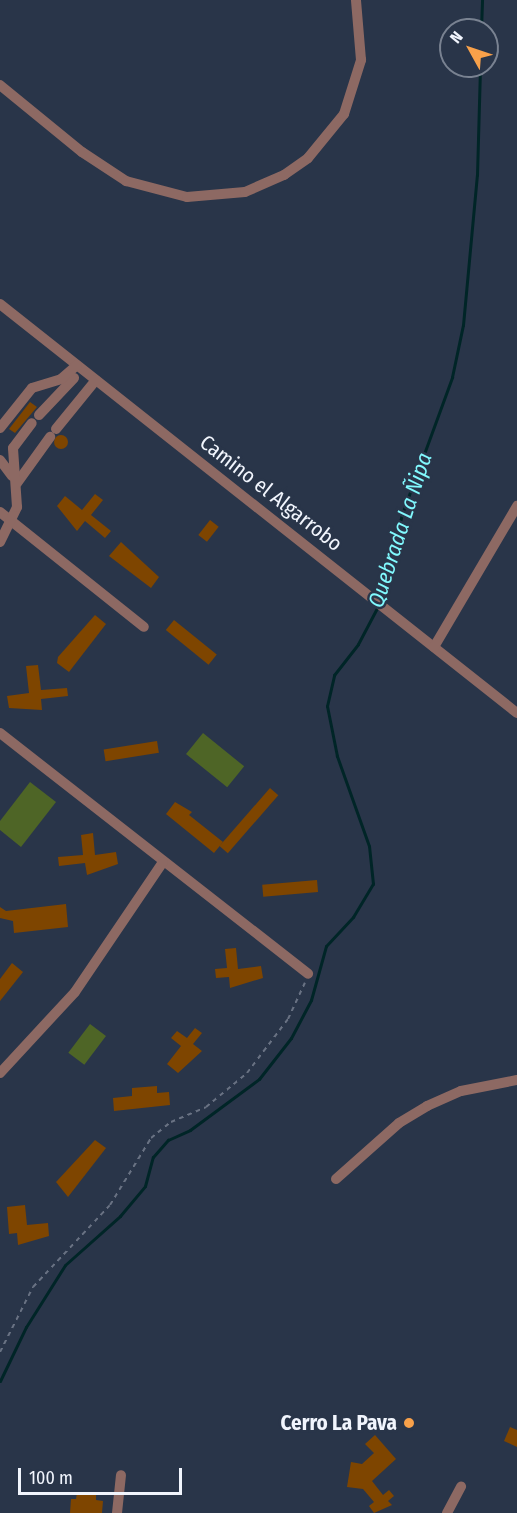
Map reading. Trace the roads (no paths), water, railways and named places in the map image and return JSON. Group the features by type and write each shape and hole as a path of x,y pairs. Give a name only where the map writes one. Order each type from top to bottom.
{"street":[{"path":"0,86 82,152 133,184 187,197 245,192 284,175 308,158 344,114 361,60 356,0"},
{"name":"Camino el Algarrobo","path":"0,304 517,713"},
{"path":"0,542 13,522 17,483 13,448 80,367"},
{"path":"0,428 32,388 61,379 80,367"},
{"path":"17,483 53,433 96,380"},
{"path":"0,460 17,483"},
{"path":"434,647 517,506"},
{"path":"0,512 144,627"},
{"path":"0,733 308,974"},
{"path":"0,1073 75,992 163,862"},
{"path":"336,1179 420,1110 461,1091 517,1080"},
{"path":"117,1513 121,1475"},
{"path":"447,1513 460,1487"}],"waterway":[{"name":"Quebrada La Ñipa","path":"481,18 482,0"},
{"name":"Quebrada La Ñipa","path":"380,599 402,514 452,377 463,325 477,175 480,78"},
{"name":"Quebrada La Ñipa","path":"0,1381 26,1327 65,1265 120,1216 145,1186 153,1157 168,1140 190,1130 259,1079 291,1038 311,1000 326,946 353,917 373,884 369,846 337,756 327,706 334,675 358,644 378,606"}],"place":[{"name":"Cerro La Pava","path":"409,1423"}]}
